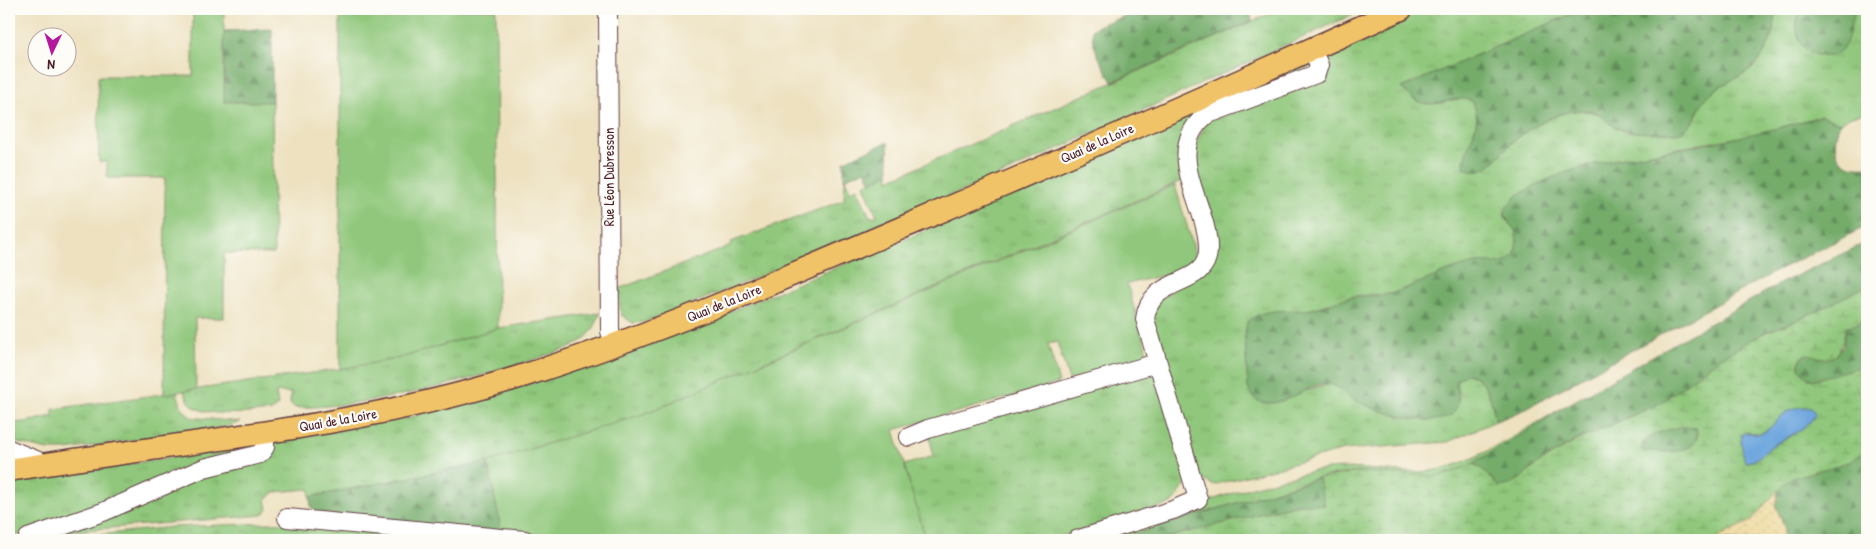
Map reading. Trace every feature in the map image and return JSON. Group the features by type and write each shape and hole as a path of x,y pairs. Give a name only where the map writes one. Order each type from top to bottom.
{"main road":[{"name":"Quai de la Loire","path":"9,470 324,423 421,402 517,378 614,345 728,302 1401,9"}],"street":[{"name":"Rue Léon Dubresson","path":"608,9 610,331 614,345"},
{"path":"1076,540 1173,510 1198,499 1145,319 1148,304 1158,292 1199,271 1206,262 1208,240 1189,176 1187,144 1194,126 1217,110 1316,74 1319,65 1312,49"},
{"path":"909,437 928,429 1064,388 1157,364"},
{"path":"28,538 103,512 204,468 260,454 265,447 265,432"},
{"path":"9,449 46,464"},
{"path":"287,518 525,540"}],"green space":[{"path":"193,9 224,9 224,102 272,102 274,254 224,253 224,318 195,318 196,389 164,394 165,178 107,178 107,162 99,162 98,76 193,76"},
{"path":"340,9 496,9 498,328 400,358 340,369"},
{"path":"1133,9 1249,9 1252,21 1112,82 1096,49 1093,29 1124,16"},
{"path":"1281,9 1365,9 1005,173 736,286 645,322 633,323 621,315 618,289 731,246 731,242 844,200 845,178 850,191 857,188 870,217 877,216 864,185 889,173 889,180"},
{"path":"1422,9 1583,9 1401,88 1416,99 1427,103 1439,103 1455,99 1472,100 1476,112 1476,124 1469,147 1493,163 1513,142 1538,123 1567,112 1582,111 1596,113 1619,129 1632,132 1655,130 1694,122 1702,104 1710,94 1719,87 1746,73 1759,61 1768,45 1774,27 1776,9 1799,9 1796,27 1854,12 1856,9 1867,9 1867,113 1851,116 1840,123 1821,116 1753,135 1582,167 1504,213 1506,220 1515,230 1517,239 1515,254 1510,261 1475,263 1391,294 1354,296 1311,309 1247,322 1245,337 1248,388 1310,390 1329,383 1354,400 1459,399 1456,381 1466,374 1474,376 1484,385 1488,392 1496,421 1448,442 1344,450 1213,485 1201,479 1151,317 1156,301 1202,272 1191,153 1207,121 1273,99 1309,84 1322,76 1328,69 1328,63 1324,55 1325,52"},
{"path":"1583,9 1776,9 1774,27 1768,45 1759,61 1745,73 1710,94 1702,103 1692,123 1677,133 1624,130 1614,127 1593,111 1581,110 1563,113 1518,137 1487,167 1480,170 1472,170 1464,167 1477,118 1472,101 1458,99 1424,104 1415,100 1401,88"},
{"path":"1799,9 1856,9 1845,45 1838,54 1827,57 1821,56 1804,48 1799,40 1797,31"},
{"path":"272,29 272,102 224,102 224,31"},
{"path":"1310,59 1311,65 1303,73 1199,116 1186,179 644,414 488,462 310,497 309,489 275,492 266,499 268,509 263,515 62,532 167,487 266,459 272,455 271,442 407,418 528,384 651,344 920,233"},
{"path":"1821,116 1840,123 1837,132 1836,149 1842,161 1856,167 1867,167 1867,226 1784,267 1519,412 1496,421 1488,392 1484,385 1474,376 1466,374 1456,381 1457,407 1451,415 1440,419 1425,420 1392,414 1364,405 1332,384 1322,384 1282,401 1272,403 1262,402 1254,398 1248,388 1245,337 1247,322 1262,313 1312,309 1357,296 1393,293 1465,266 1508,261 1515,252 1517,243 1515,231 1506,219 1505,211 1519,195 1541,183 1582,167 1739,137"},
{"path":"888,142 889,173 871,182 865,170 844,179 844,161"},
{"path":"1175,185 1199,267 1127,284 1149,358 1069,380 1057,342 1048,344 1059,383 894,430 926,540 678,540 502,533 488,462 644,414"},
{"path":"1867,242 1867,286 1798,320 1764,333 1720,358 1661,403 1581,438 1543,460 1520,479 1509,485 1499,487 1481,468 1472,464 1567,405 1783,282"},
{"path":"1867,286 1867,321 1846,327 1838,353 1834,356 1823,358 1804,355 1799,362 1799,368 1808,379 1813,380 1867,365 1867,450 1849,462 1790,478 1751,521 1714,540 1158,540 1299,504 1325,505 1318,478 1360,472 1436,476 1449,474 1472,464 1481,468 1499,487 1509,485 1520,479 1543,460 1582,438 1661,403 1720,358 1764,333 1798,320","holes":["1802,407 1811,408 1815,413 1809,423 1772,446 1756,459 1745,462 1746,432 1760,434","1682,427 1696,428 1697,437 1694,444 1678,451 1658,452 1641,450 1643,442 1657,433"]},
{"path":"600,313 589,335 569,348 468,379 400,395 331,406 296,408 290,404 291,393 276,392 278,405 272,411 232,414 210,412 194,407 184,391 340,369 400,358 498,328"},
{"path":"1867,321 1867,365 1820,380 1813,380 1799,368 1799,362 1804,355 1812,353 1831,357 1843,347 1846,327"},
{"path":"1154,368 1187,482 1173,503 1048,540 926,540 904,465 934,456 929,436"},
{"path":"177,392 181,406 190,417 240,422 229,426 66,450 48,450 9,441 9,423 25,422 53,416 53,409"},
{"path":"1567,405 1503,447 1451,473 1417,477 1360,472 1339,474 1318,478 1115,540 1093,540 1228,494 1324,469 1338,468 1406,472 1438,470 1496,447"},
{"path":"1682,427 1696,428 1697,437 1694,444 1678,451 1657,452 1641,450 1647,439 1657,432"},
{"path":"259,444 259,447 42,530 9,537 9,483"},
{"path":"1867,450 1867,540 1783,540 1784,527 1775,505 1778,490 1790,478 1849,462"},
{"path":"488,462 502,533 316,513 311,507 310,497"},
{"path":"1318,478 1325,505 1299,504 1158,540 1115,540"},
{"path":"294,522 485,540 49,540 173,527"}],"sand":[{"path":"1778,490 1775,505 1784,527 1783,540 1714,540 1751,521"}],"water":[{"path":"1802,407 1811,408 1815,413 1809,423 1772,446 1756,459 1745,462 1741,443 1742,434 1766,431 1789,410"}]}
